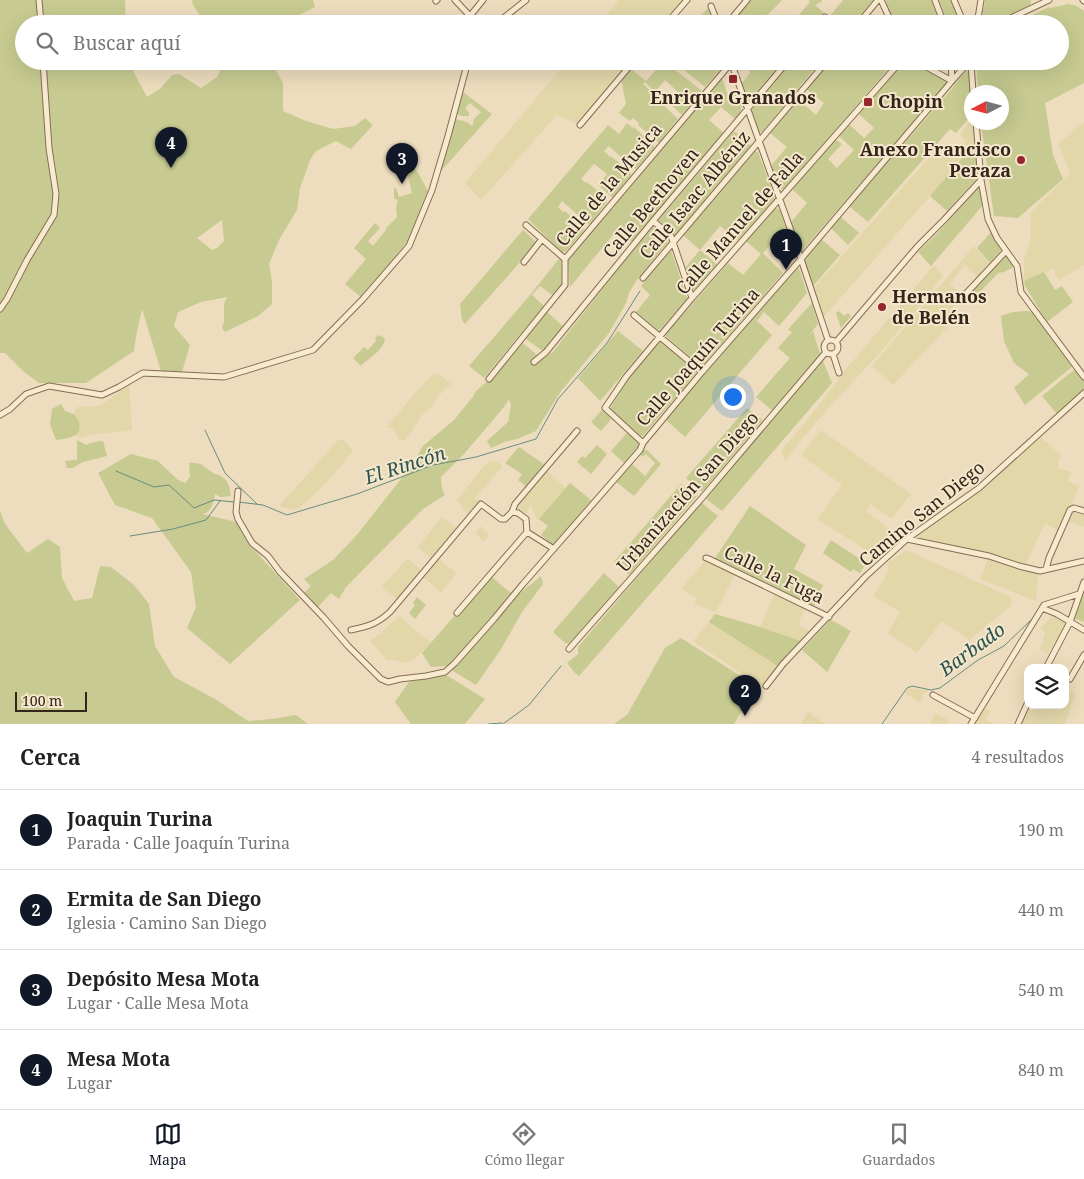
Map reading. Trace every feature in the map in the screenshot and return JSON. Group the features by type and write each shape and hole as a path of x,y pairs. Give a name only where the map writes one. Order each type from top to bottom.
{"street":[{"path":"39,0 40,15"},
{"path":"455,0 469,15"},
{"path":"471,15 483,0"},
{"path":"507,15 526,0"},
{"path":"674,15 687,0"},
{"path":"734,15 747,0"},
{"path":"866,15 880,0 888,15"},
{"path":"935,0 941,15"},
{"path":"954,0 960,15"},
{"path":"979,15 982,0"},
{"path":"1034,7 1035,0"},
{"path":"1017,15 1049,0"},
{"path":"711,6 714,15"},
{"path":"0,310 54,215 56,194 49,148 44,70"},
{"path":"0,415 10,409 26,394 49,386 102,395 119,388 143,373 224,377 313,350 362,300 409,246 432,190 466,70"},
{"path":"580,126 627,70"},
{"name":"Calle de la Musica","path":"489,379 565,285 564,259 724,70"},
{"path":"734,70 828,340"},
{"name":"Calle Beethoven","path":"534,362 546,352 653,221 781,70"},
{"name":"Calle Isaac Albéniz","path":"643,278 819,70"},
{"name":"Calle Manuel de Falla","path":"643,442 605,408 626,377 692,298 893,70"},
{"path":"932,70 952,81"},
{"path":"951,70 952,81"},
{"name":"Calle Joaquín Turina","path":"238,491 236,512 252,543 268,556 280,572 381,679 388,682 445,672 455,663 640,450 643,442 702,372 962,70"},
{"path":"971,70 973,85"},
{"path":"977,130 981,180 988,219 997,238 1017,266 1022,292 1084,377"},
{"path":"836,342 918,247 981,180"},
{"path":"653,221 671,236 692,298"},
{"path":"526,225 564,259"},
{"path":"524,262 542,239"},
{"path":"960,300 1006,251"},
{"path":"634,315 702,372"},
{"path":"828,340 836,342"},
{"path":"828,340 824,346 826,352 833,354"},
{"path":"833,354 838,349 836,342"},
{"name":"Urbanización San Diego","path":"569,649 702,498 826,352"},
{"path":"833,354 839,373"},
{"name":"Camino San Diego","path":"766,686 783,664 866,576 908,539 979,488 1084,393"},
{"path":"351,630 372,625 382,620 481,504 501,519 512,512 515,504 577,431"},
{"path":"1046,570 1049,558 1070,510 1074,508 1084,511"},
{"path":"457,613 527,532 526,519 518,513 512,512"},
{"path":"527,532 554,549"},
{"path":"908,539 989,556 1019,566 1040,570 1084,561"},
{"name":"Calle la Fuga","path":"706,558 829,617"},
{"path":"1048,664 1070,622 1084,582"},
{"path":"971,724 1044,605 1079,594"},
{"path":"1042,608 1057,614 1084,630"},
{"path":"1070,679 1084,654"},
{"path":"933,695 975,718"},
{"path":"1018,724 1025,709"}],"shaded area":[{"path":"619,0 684,0 670,15 606,15"},
{"path":"559,70 624,70 580,125 557,115 481,200 465,183"},
{"path":"1084,122 1084,265 1059,280 1055,276 1055,268 1024,281 1024,260 1030,242 1031,212 1070,173 1058,144"},
{"path":"964,130 975,130 977,140 821,320 811,291 935,151 950,159 966,141 960,135"},
{"path":"974,246 992,266 980,279 965,265 950,284 964,296 948,311 957,317 893,385 872,366"},
{"path":"934,265 943,275 927,297 883,349 817,421 785,461 781,452 785,446 847,368"},
{"path":"434,373 440,375 451,384 423,414 405,440 400,441 392,428 387,427"},
{"path":"129,385 132,430 81,438 74,435 76,434 79,421 74,414 77,407 99,406"},
{"path":"821,430 911,494 892,519 870,504 867,512 900,537 879,558 817,519 842,485 801,455"},
{"path":"1038,435 1061,455 1057,468 1071,472 1067,481 1079,486 1060,532 1045,523 1024,568 1038,573 1036,601 980,579 989,557 907,539 979,488"},
{"path":"339,439 344,440 353,451 334,474 300,507 292,510 279,506"},
{"path":"495,461 503,466 475,498 479,501 468,515 457,500 484,466"},
{"path":"546,470 566,488 537,520 531,505 527,514 515,507"},
{"path":"1074,511 1084,512 1084,527 1068,522"},
{"path":"442,517 458,529 432,559 418,547"},
{"path":"481,526 489,535 483,542 476,533"},
{"path":"906,550 1011,597 1012,605 969,640 942,621 917,653 888,633 900,612 873,596 889,571 887,564"},
{"path":"408,558 423,572 399,601 382,586"},
{"path":"438,558 456,573 441,593 422,576"},
{"path":"707,561 735,574 716,612 694,604 697,598 681,589 704,562"},
{"path":"775,593 806,609 799,621 800,625 810,631 801,641 760,627"},
{"path":"1052,615 1067,623 1047,654 1040,650 1045,633 1041,628"},
{"path":"399,616 431,643 414,659 405,663 387,660 370,641"},
{"path":"709,622 779,667 761,687 693,641"},
{"path":"909,689 928,690 923,695 920,703 905,693"},
{"path":"1069,691 1075,694 1065,724 1020,724 1027,709 1032,711 1034,709 1069,709"},
{"path":"983,708 991,711 985,719 994,724 973,724"},
{"path":"808,712 825,724 801,724"},
{"path":"936,713 949,721 948,724 933,724 930,722"}],"green space":[{"path":"0,0 125,0 126,15 15,15 15,70 133,70 147,97 160,89 172,75 179,74 201,88 217,77 220,70 276,70 283,83 283,111 306,121 333,129 355,126 365,118 373,125 351,149 336,141 316,151 310,160 300,188 297,210 279,240 269,264 272,281 272,304 258,316 225,332 222,328 224,304 227,297 201,302 178,312 174,326 190,345 182,372 161,371 142,309 134,351 86,383 39,383 24,372 5,353 0,353","holes":["222,220 224,241 212,250 197,238"]},
{"path":"192,0 313,0 315,7 299,15 200,15"},
{"path":"747,0 782,0 768,15 735,15"},
{"path":"808,0 822,0 815,5 824,13 822,15 799,15 810,2"},
{"path":"843,0 873,0 860,15 830,15"},
{"path":"886,0 932,0 938,15 891,15 886,5"},
{"path":"939,0 951,0 957,15 945,15"},
{"path":"985,0 1031,0 1030,6 1010,15 982,15"},
{"path":"1069,4 1077,6 1084,11 1084,83 1045,103 1053,155 1063,179 1018,218 994,216 982,130 1009,130 1009,85 978,85 977,70 1069,70 1069,15 1032,15 1049,7"},
{"path":"708,8 711,15 702,15"},
{"path":"628,70 632,70 646,81 656,70 675,70 702,92 682,115 669,103 678,92 665,80 655,92 645,82 643,84 653,93 651,96 656,101 658,100 678,119 659,143 638,125 639,123 633,118 630,121 619,113 626,104 621,79"},
{"path":"684,70 719,70 705,87"},
{"path":"749,70 777,70 752,100 748,101 741,84 750,73"},
{"path":"785,70 814,70 762,132 759,132 756,127 751,111"},
{"path":"822,70 887,70 788,185 784,189 780,189 770,167 787,147 770,133 798,99 816,115 824,103 806,89"},
{"path":"897,70 925,70 944,79 946,82 801,251 791,222 807,203 792,189 835,139 842,144 828,159 837,168 854,150 838,135 849,124 864,138 874,128 858,113"},
{"path":"969,70 970,85 964,85 964,124 956,133 950,129 868,222 849,206 962,75"},
{"path":"722,78 729,98 736,90 741,105 738,115 735,119 721,107 709,120 724,133 632,242 617,230 570,287 569,258"},
{"path":"463,92 492,114 440,170 456,119 467,122 472,126 473,120 481,112 470,103 465,108 469,116 457,114"},
{"path":"627,123 634,127 654,148 634,169 609,146 604,151 630,172 631,175 612,197 598,185 607,174 594,164 581,179 606,198 607,202 590,224 588,224 562,201 558,207 563,212 565,211 584,231 562,253 528,219 608,125 619,134"},
{"path":"734,131 751,146 678,233 675,235 667,232 658,221"},
{"path":"976,142 978,177 947,211 930,196"},
{"path":"398,151 418,173 428,191 408,241 361,297 345,284 366,259 354,248 375,223 380,228 368,241 373,246 397,217 396,208 398,201 394,199 394,188 396,188 399,197 412,193 408,176 404,174 399,175 398,171 405,169"},
{"path":"754,152 758,152 775,198 774,200 738,240 720,226 700,250 683,235"},
{"path":"979,187 983,205 931,266 918,252"},
{"path":"774,209 780,210 786,228 763,253 783,273 705,363 702,366 699,365 666,334 728,263 743,275 761,254 746,241"},
{"path":"841,217 859,233 848,245 831,228"},
{"path":"653,227 667,238 667,243 636,281 609,333 561,391 536,431 491,448 487,441 508,422 511,405 509,399 464,454 441,477 442,489 445,495 423,509 346,587 339,599 331,593 316,609 302,595 311,586 304,579 333,560 356,536 412,465 423,446 454,420 476,391 494,376 523,343 541,360 553,352"},
{"path":"523,230 537,243 465,324 462,320 460,304"},
{"path":"992,231 1003,248 990,263 977,248"},
{"path":"821,239 840,255 813,286 804,259"},
{"path":"671,250 687,298 659,331 636,312 650,295 641,286"},
{"path":"700,250 718,265 693,290 685,268"},
{"path":"1006,253 1016,266 998,273 969,304 963,299"},
{"path":"560,259 562,284 552,295 540,286 532,295 544,306 484,378 469,366"},
{"path":"796,268 800,271 807,293 779,326 764,312 757,321 772,335 685,437 665,419"},
{"path":"1044,272 1055,290 1062,286 1073,302 1047,322 1025,286 1024,281"},
{"path":"812,303 818,324 806,339 813,331 820,354 772,410 756,397 790,358 778,348 792,332 788,330 790,327"},
{"path":"546,311 565,328 544,352 526,339"},
{"path":"838,311 845,316 847,313 851,316 841,328 836,313"},
{"path":"1013,312 1034,312 1072,367 1025,405 1014,388 1029,374 1014,363 1004,341 1001,316"},
{"path":"618,331 643,351 600,401 578,378"},
{"path":"378,335 385,338 382,347 361,366 353,358 364,347 368,350 376,341 375,339"},
{"path":"658,342 665,343 696,373 643,436 640,436 610,409 627,380"},
{"path":"823,361 832,383 722,511 705,498"},
{"path":"1075,369 1084,380 1084,391 1057,414 1042,396"},
{"path":"61,404 65,411 74,414 79,421 79,429 76,435 56,440 50,424 52,409"},
{"path":"747,408 762,420 703,491 700,491 686,478"},
{"path":"602,410 611,419 601,431 591,422"},
{"path":"627,433 638,443 638,448 625,464 611,451"},
{"path":"77,440 86,445 103,441 107,456 83,462 73,468 67,468 65,461 77,460"},
{"path":"597,445 607,454 591,474 577,462 582,456 585,458"},
{"path":"519,447 545,465 527,487 518,480 522,474 505,463"},
{"path":"643,450 647,450 661,464 634,496 615,481 632,464 645,476 655,463 646,454 643,457 640,455"},
{"path":"131,454 158,461 178,480 185,483 190,477 189,463 204,466 225,479 231,496 220,497 215,494 210,509 203,514 236,522 247,542 300,600 230,664 187,628 196,607 191,572 152,518 115,505 98,473"},
{"path":"570,483 591,500 553,545 541,535 548,526 539,519"},
{"path":"681,484 697,496 629,575 614,562"},
{"path":"702,503 718,516 579,676 567,663 578,654 578,647"},
{"path":"750,506 806,545 794,569 823,585 813,609 713,561"},
{"path":"0,511 5,524 27,553 48,539 60,547 62,578 74,601 92,598 100,566 111,567 134,585 149,604 155,646 174,677 215,699 248,721 296,715 308,724 0,724"},
{"path":"831,540 866,563 860,573 853,569 851,572 823,553"},
{"path":"604,573 619,587 569,644 565,643 553,632"},
{"path":"490,575 508,591 518,595 541,576 543,584 522,612 501,649 476,685 445,666 431,667 422,653"},
{"path":"1084,591 1084,622 1075,619"},
{"path":"417,597 426,605 415,619 409,613 415,605 413,603"},
{"path":"715,614 801,641 779,667 709,622"},
{"path":"831,620 851,631 827,672 802,650"},
{"path":"681,638 756,686 734,724 614,724 627,715 665,648"},
{"path":"446,675 485,699 465,724 411,724 395,702 409,682"}],"waterway":[{"name":"El Rincón","path":"238,502 263,505 287,515 357,494 433,465 476,457 536,439 558,399 607,343 640,291"},
{"path":"205,430 225,473 257,504"},
{"name":"El Rincón","path":"116,471 154,487 169,485 194,508 214,500 234,502"},
{"path":"130,536 173,529 206,520 220,501"},
{"name":"Barbado","path":"882,724 907,688 912,686 931,690 940,688 978,660 1004,646 1031,620"},
{"path":"503,724 529,705 561,666"},
{"path":"488,724 502,723"}],"place":[{"name":"Enrique Granados","path":"733,79"},
{"name":"Chopin","path":"868,102"},
{"name":"Anexo Francisco Peraza","path":"1021,160"},
{"name":"Mesa Mota","path":"171,168"},
{"name":"Depósito Mesa Mota","path":"402,184"},
{"name":"Joaquin Turina","path":"786,270"},
{"name":"Hermanos de Belén","path":"882,307"},
{"name":"Ermita de San Diego","path":"745,716"}]}
